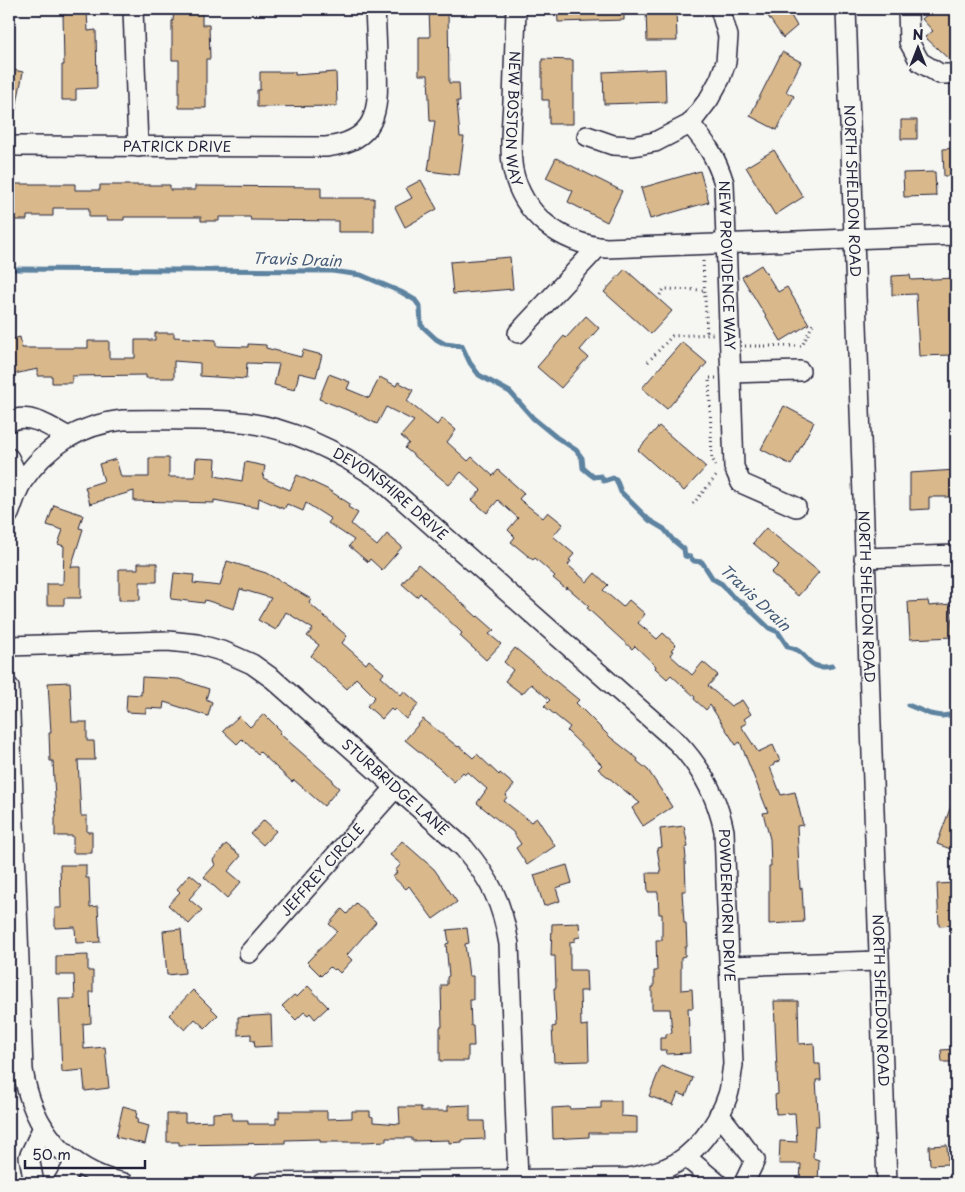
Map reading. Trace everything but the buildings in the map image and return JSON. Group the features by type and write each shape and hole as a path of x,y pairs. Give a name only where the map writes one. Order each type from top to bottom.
{"street":[{"path":"133,9 138,147"},
{"name":"PATRICK DRIVE","path":"9,146 326,147 344,145 364,132 376,113 378,80 375,9"},
{"name":"NEW BOSTON WAY","path":"516,9 513,168 518,189 529,207 544,224 556,232 574,241 598,247 956,235"},
{"path":"587,136 613,145 633,146 655,142 690,124 709,99 720,79 726,62 728,36 720,9"},
{"name":"NORTH SHELDON ROAD","path":"846,9 887,1183"},
{"path":"908,9 909,42 920,62 940,74 956,74"},
{"name":"NEW PROVIDENCE WAY","path":"690,124 705,142 717,161 724,183 727,243 727,376 734,467 742,483 796,507"},
{"path":"518,332 598,247"},
{"path":"727,376 800,371"},
{"path":"11,421 28,418 48,425 68,437"},
{"name":"DEVONSHIRE DRIVE","path":"9,514 21,484 41,457 68,437 92,426 115,421 230,421 280,430 352,460 382,481 651,719"},
{"path":"9,458 21,484"},
{"path":"864,558 956,555"},
{"name":"STURBRIDGE LANE","path":"9,646 168,641 197,644 225,652 252,664 273,679 464,848 486,876 502,910 509,944 518,1180"},
{"path":"9,687 11,828 23,1070 30,1103 43,1128 68,1156 90,1171 124,1183"},
{"name":"POWDERHORN DRIVE","path":"262,1183 629,1178 668,1168 686,1157 704,1137 719,1114 728,1094 733,1065 724,832 721,815 709,785 698,766 683,748 651,719"},
{"name":"JEFFREY CIRCLE","path":"249,953 396,787"},
{"path":"729,966 879,961"},
{"path":"719,1114 755,1160 745,1183"},
{"path":"34,1183 29,1157 43,1128"},
{"path":"63,1183 68,1156"},
{"path":"686,1157 717,1183"}],"path":[{"path":"702,253 707,334"},
{"path":"660,295 664,289 705,290"},
{"path":"742,346 802,346 814,322"},
{"path":"648,362 672,336 715,334"},
{"path":"693,504 720,472 712,458 708,378 727,376"}],"waterway":[{"name":"Travis Drain","path":"9,269 332,271 361,275 401,292 415,300 420,307 421,325 436,339 445,344 462,346 470,363 479,375 510,392 533,418 556,437 576,450 582,458 583,468 590,474 594,477 601,476 604,481 616,479 621,492 649,520 664,529 684,549 685,556 690,557 694,561 702,562 713,579 722,584 733,597 743,603 769,628 778,632 788,647 800,652 817,666 832,666"},
{"name":"Travis Drain","path":"908,705 930,714 942,716 956,714"}]}
